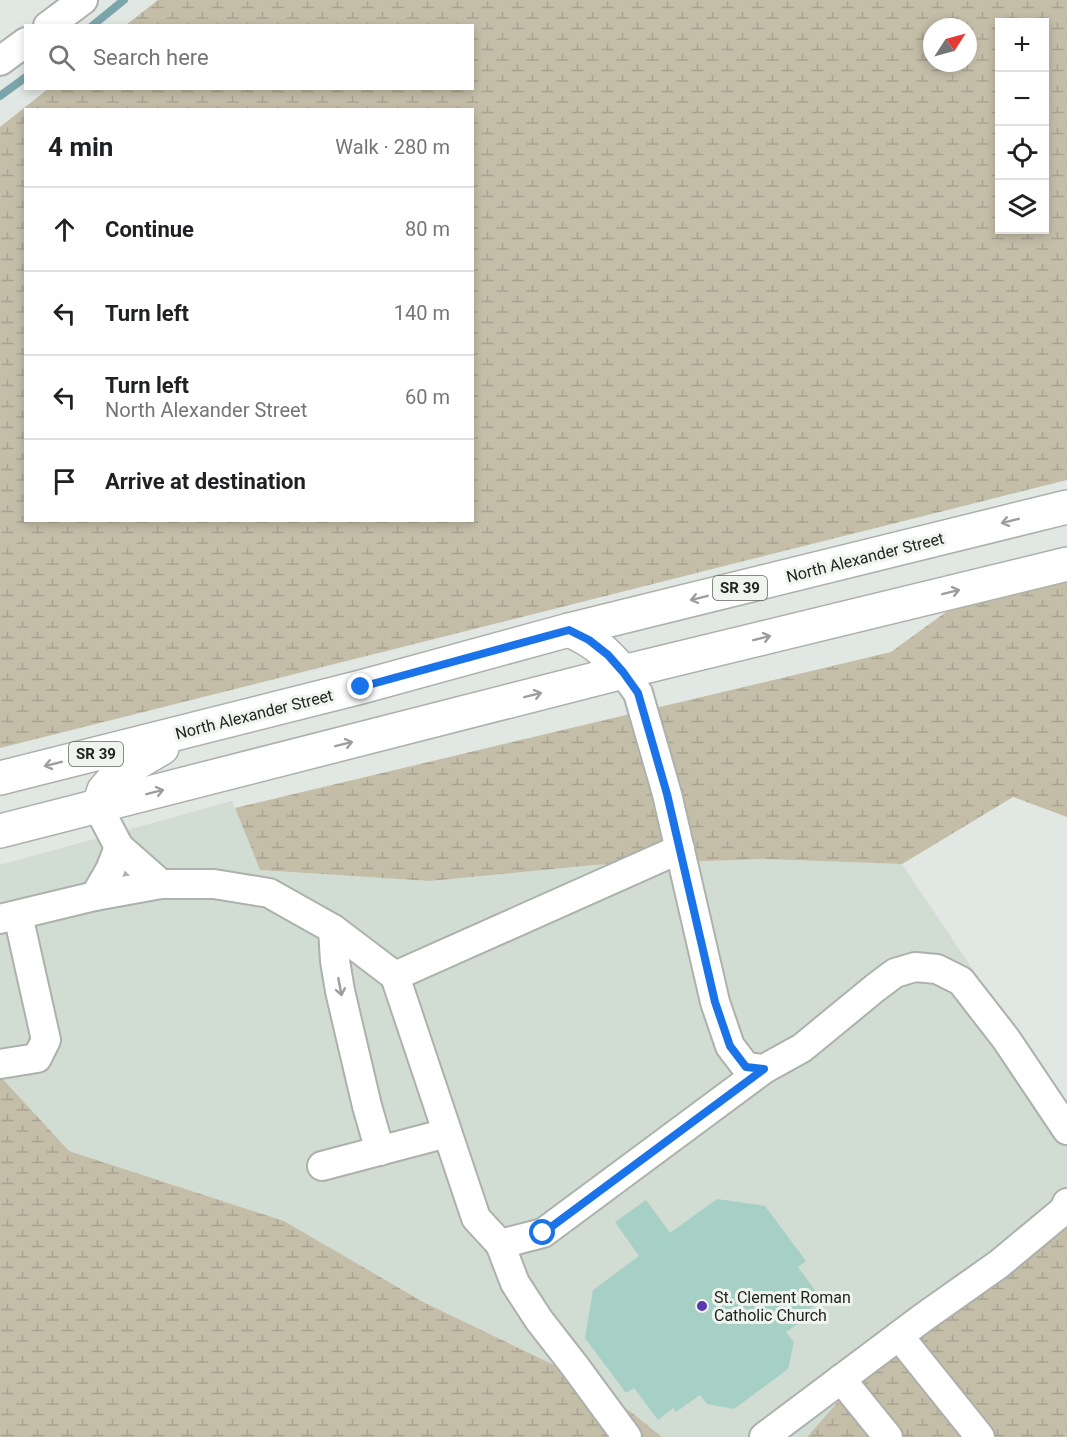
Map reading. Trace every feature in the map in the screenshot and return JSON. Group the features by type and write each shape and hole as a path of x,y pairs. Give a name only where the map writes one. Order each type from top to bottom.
{"main road":[{"name":"North Alexander Street","path":"0,778 361,687 569,630 1067,507"},
{"path":"0,831 623,672 1067,564"},
{"path":"569,630 589,640 608,655 623,672"},
{"path":"98,807 104,790 118,774 191,730"}],"lane":[{"path":"51,24 83,0"},
{"path":"0,61 24,43"},
{"path":"623,672 638,693 667,794 715,1002 730,1046 746,1067 764,1069"},
{"path":"98,807 119,847 161,884"},
{"path":"95,896 110,870 119,847"},
{"path":"395,976 680,849"},
{"path":"0,1064 37,1058 46,1040 9,917 95,896 161,884 214,884 269,893 333,929 395,976 476,1218 500,1244 515,1283 539,1320 627,1437"},
{"path":"333,929 340,991 380,1150"},
{"path":"500,1244 543,1233 764,1069 802,1048 875,987 895,973 915,967 937,969 961,981 1006,1039 1067,1130"},
{"path":"322,1166 447,1132"},
{"path":"764,1437 794,1428 841,1379 999,1264 1064,1210 1067,1203"},
{"path":"899,1336 980,1437"},
{"path":"841,1379 888,1437"}],"shaded area":[{"path":"232,801 260,870 430,881 594,865 766,859 902,864 1067,1110 1067,1217 852,1386 807,1437 662,1437 631,1412 556,1366 423,1302 284,1221 69,1151 0,1076 0,865"}],"green space":[{"path":"158,0 1067,0 1067,480 0,748 0,127 47,90 474,90 474,24 127,24"},
{"path":"1067,577 1067,817 1013,797 902,864 766,859 594,865 430,881 260,870 235,808 891,652 957,604"},
{"path":"0,1076 69,1151 284,1221 423,1302 556,1366 631,1412 662,1437 0,1437"},
{"path":"1067,1217 1067,1437 807,1437 852,1386"}],"building":[{"name":"St. Clement Roman Catholic Church","path":"717,1199 765,1206 806,1261 798,1267 822,1300 807,1311 810,1315 786,1332 794,1342 788,1369 734,1409 707,1404 700,1395 676,1412 673,1408 658,1420 634,1388 626,1393 585,1338 593,1290 639,1256 615,1222 646,1200 670,1233"}],"waterway":[{"path":"94,24 124,0"},
{"path":"0,96 24,78"}],"place":[{"name":"St. Clement Roman Catholic Church","path":"702,1306"}],"route":[{"path":"361,687 569,630 589,640 608,655 638,693 667,794 715,1002 730,1046 746,1067 764,1069 543,1233"}]}
